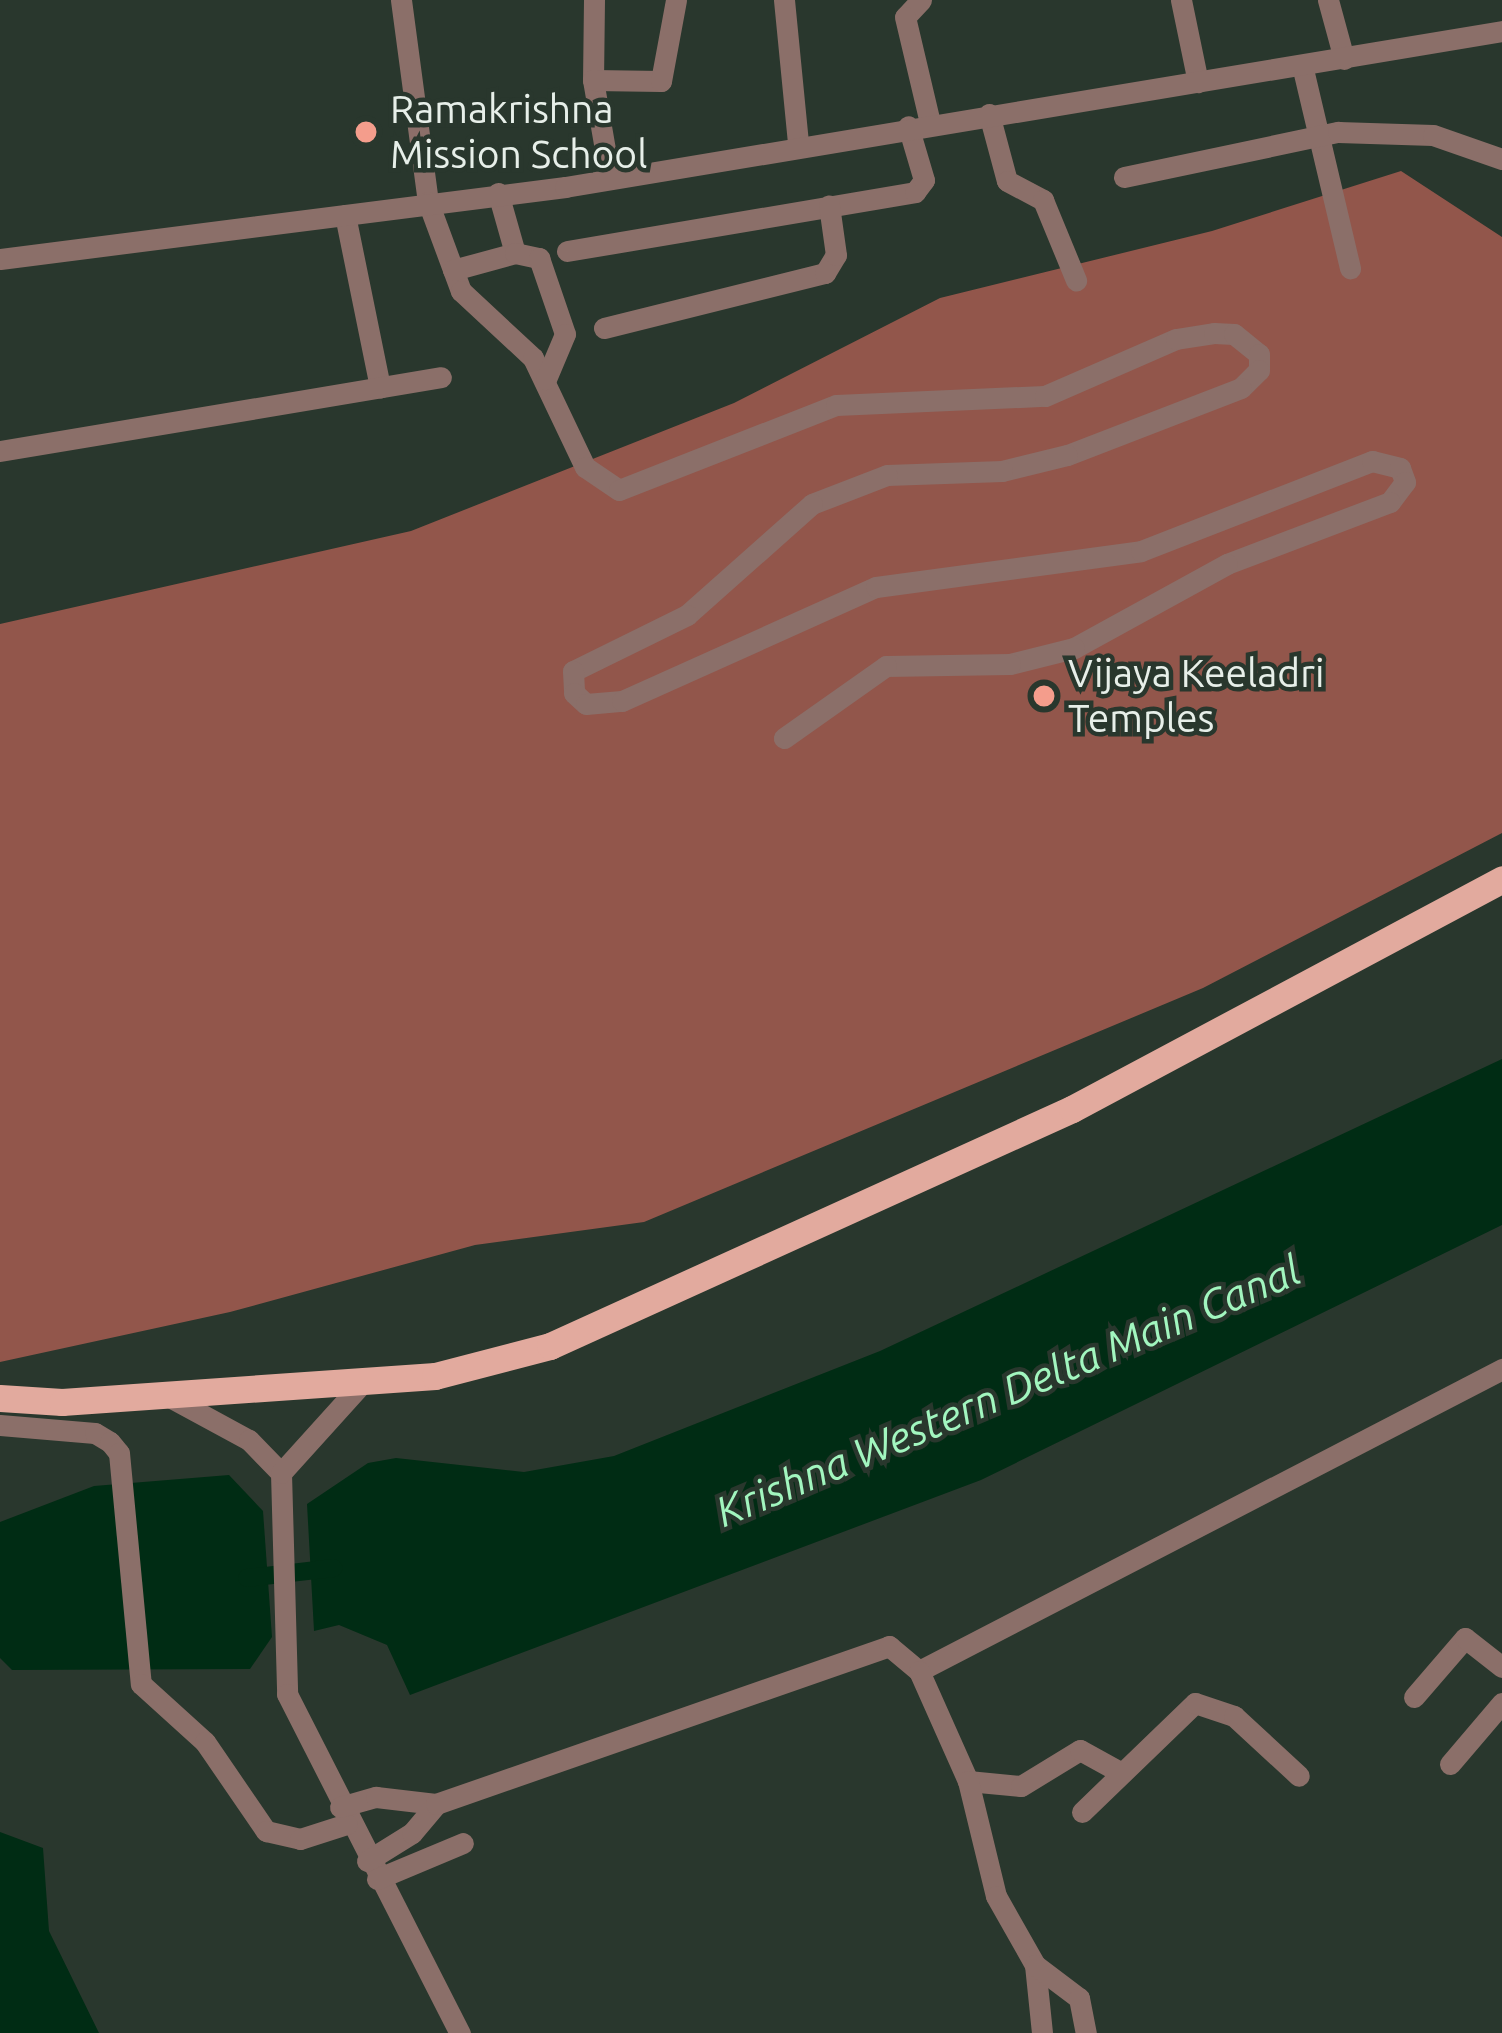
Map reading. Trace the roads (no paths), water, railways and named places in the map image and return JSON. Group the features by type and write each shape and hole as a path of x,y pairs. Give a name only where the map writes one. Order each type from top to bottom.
{"main road":[{"path":"0,1398 166,1394 434,1376 550,1346 765,1254 1072,1109 1502,879"}],"street":[{"path":"401,0 428,202 453,271 473,307 516,340 546,379 585,467 619,490 836,405 1045,396 1176,339 1214,333 1234,334 1258,354 1259,370 1241,388 1067,455 1002,471 887,475 812,504 688,615 573,671 574,693 600,707 856,593 1141,551 1372,461 1400,468 1405,482 1390,502 1228,564 1074,648 1010,664 886,665 784,738"},
{"path":"595,0 593,80 610,178"},
{"path":"593,80 661,81 676,0"},
{"path":"784,0 798,143"},
{"path":"567,251 922,188 905,17 921,0"},
{"path":"1181,0 1198,82"},
{"path":"1328,0 1344,59"},
{"path":"0,259 610,178 798,143 1502,31"},
{"path":"1303,65 1350,268"},
{"path":"989,114 1007,182 1043,200 1076,280"},
{"path":"1124,177 1321,134 1432,135 1502,160"},
{"path":"498,193 515,253"},
{"path":"604,328 825,273 836,255 829,205"},
{"path":"345,214 380,387"},
{"path":"453,271 515,253 539,258 562,312 564,347 546,379"},
{"path":"0,451 441,377"},
{"path":"919,1671 1502,1369"},
{"path":"282,1480 366,1379"},
{"path":"166,1394 249,1440 282,1480 285,1646 291,1706 343,1815 460,2033"},
{"path":"0,1425 95,1433 119,1453 136,1663 152,1701 210,1750 230,1787 281,1840 376,1797 436,1804 855,1652 889,1646 919,1671 968,1781 996,1896 1035,1965 1042,2033"},
{"path":"1414,1697 1465,1638 1502,1667"},
{"path":"1082,1812 1175,1717 1211,1702 1299,1776"},
{"path":"1450,1764 1502,1703"},
{"path":"968,1781 1021,1786 1080,1750 1118,1771"},
{"path":"372,1870 436,1804"},
{"path":"372,1870 463,1843"},
{"path":"1035,1965 1079,1998 1086,2033"}],"water":[{"path":"1502,1059 1502,1225 981,1480 410,1695 387,1645 339,1625 314,1631 307,1504 368,1463 396,1458 524,1472 614,1456 880,1351"},
{"path":"229,1475 263,1511 272,1637 250,1669 12,1670 0,1658 0,1522 94,1486"},
{"path":"0,1832 43,1848 49,1931 99,2033 0,2033"}],"waterway":[{"name":"Krishna Western Delta Main Canal","path":"247,1578 333,1568"}],"place":[{"name":"Ramakrishna Mission School","path":"366,132"},
{"name":"Vijaya Keeladri Temples","path":"1044,696"}]}
